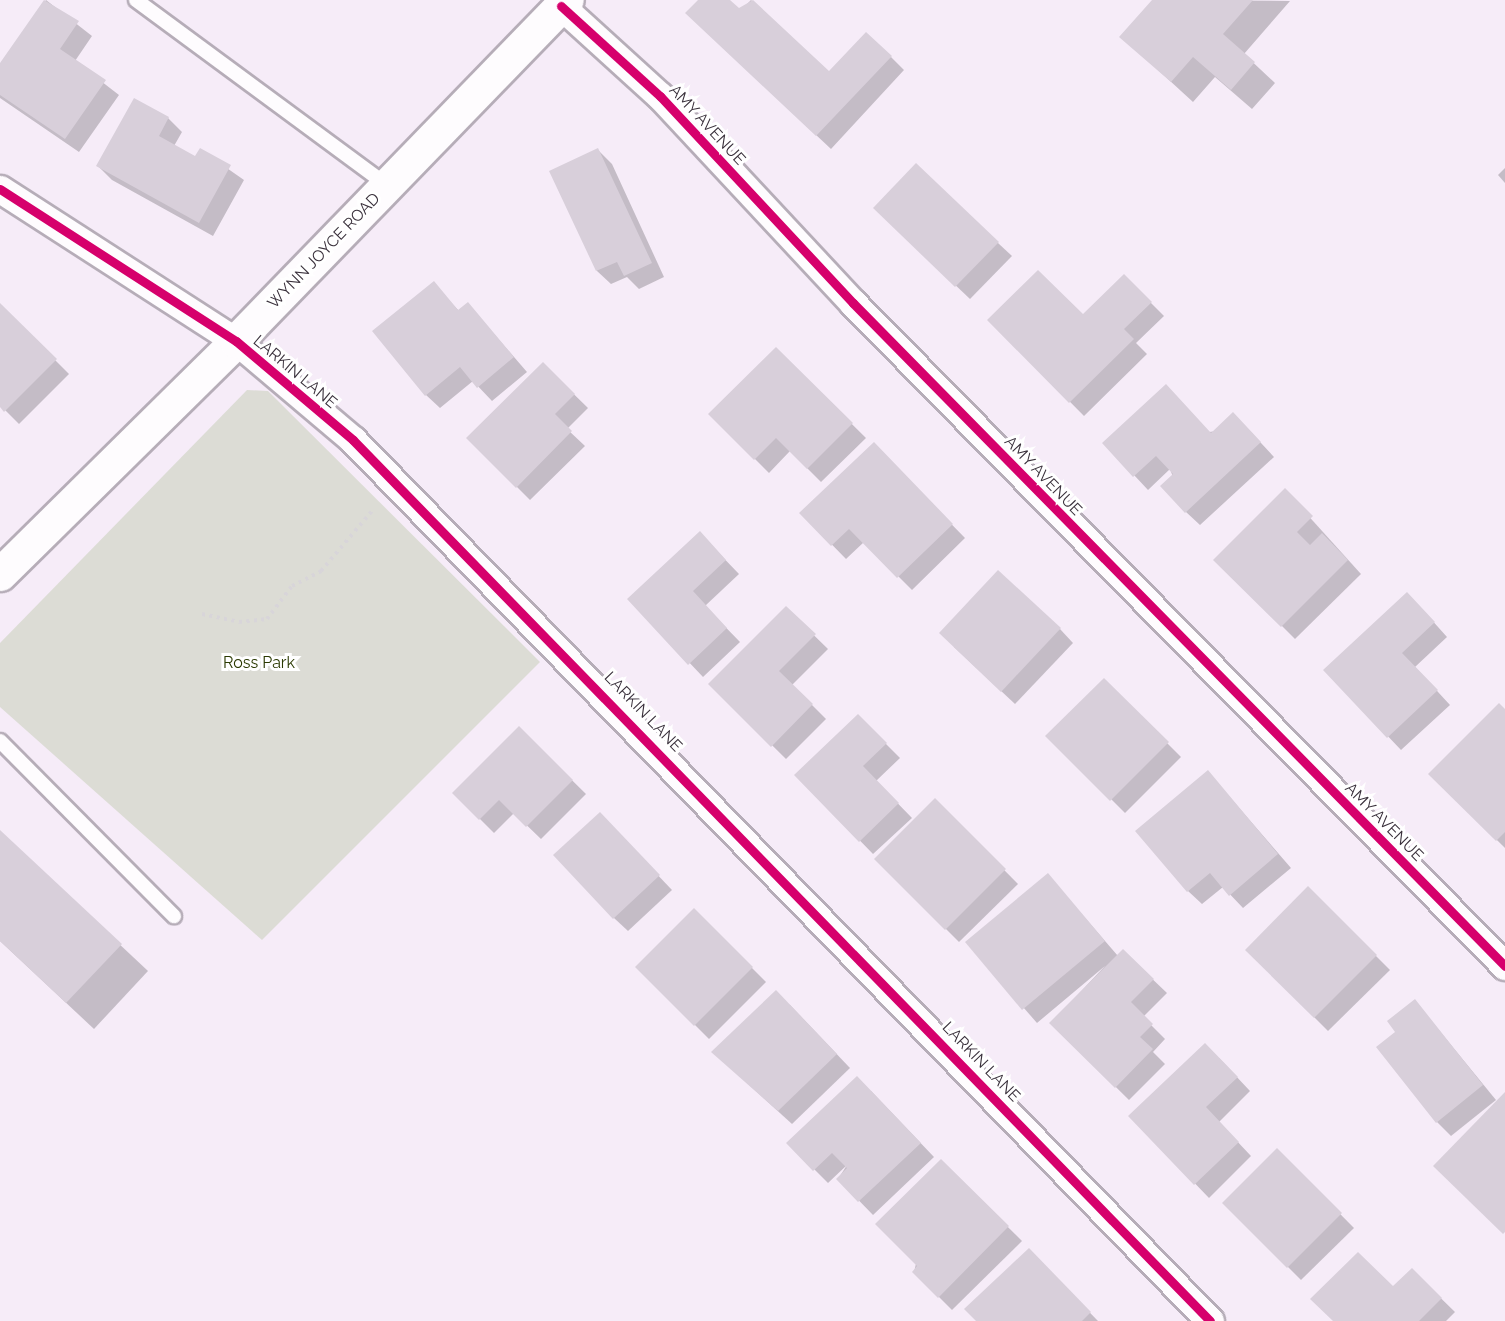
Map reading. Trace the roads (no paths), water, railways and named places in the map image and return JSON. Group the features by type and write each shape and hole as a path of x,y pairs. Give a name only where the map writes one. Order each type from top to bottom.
{"street":[{"name":"WYNN JOYCE ROAD","path":"0,574 236,341 564,3"},
{"name":"AMY AVENUE","path":"564,3 660,96 853,303 1505,966"},
{"name":"LARKIN LANE","path":"0,189 236,341 353,440 556,644 1210,1321"}],"lane":[{"path":"136,0 387,185"},
{"path":"0,741 174,915"}],"park label":[{"name":"Ross Park","path":"259,663"}]}
